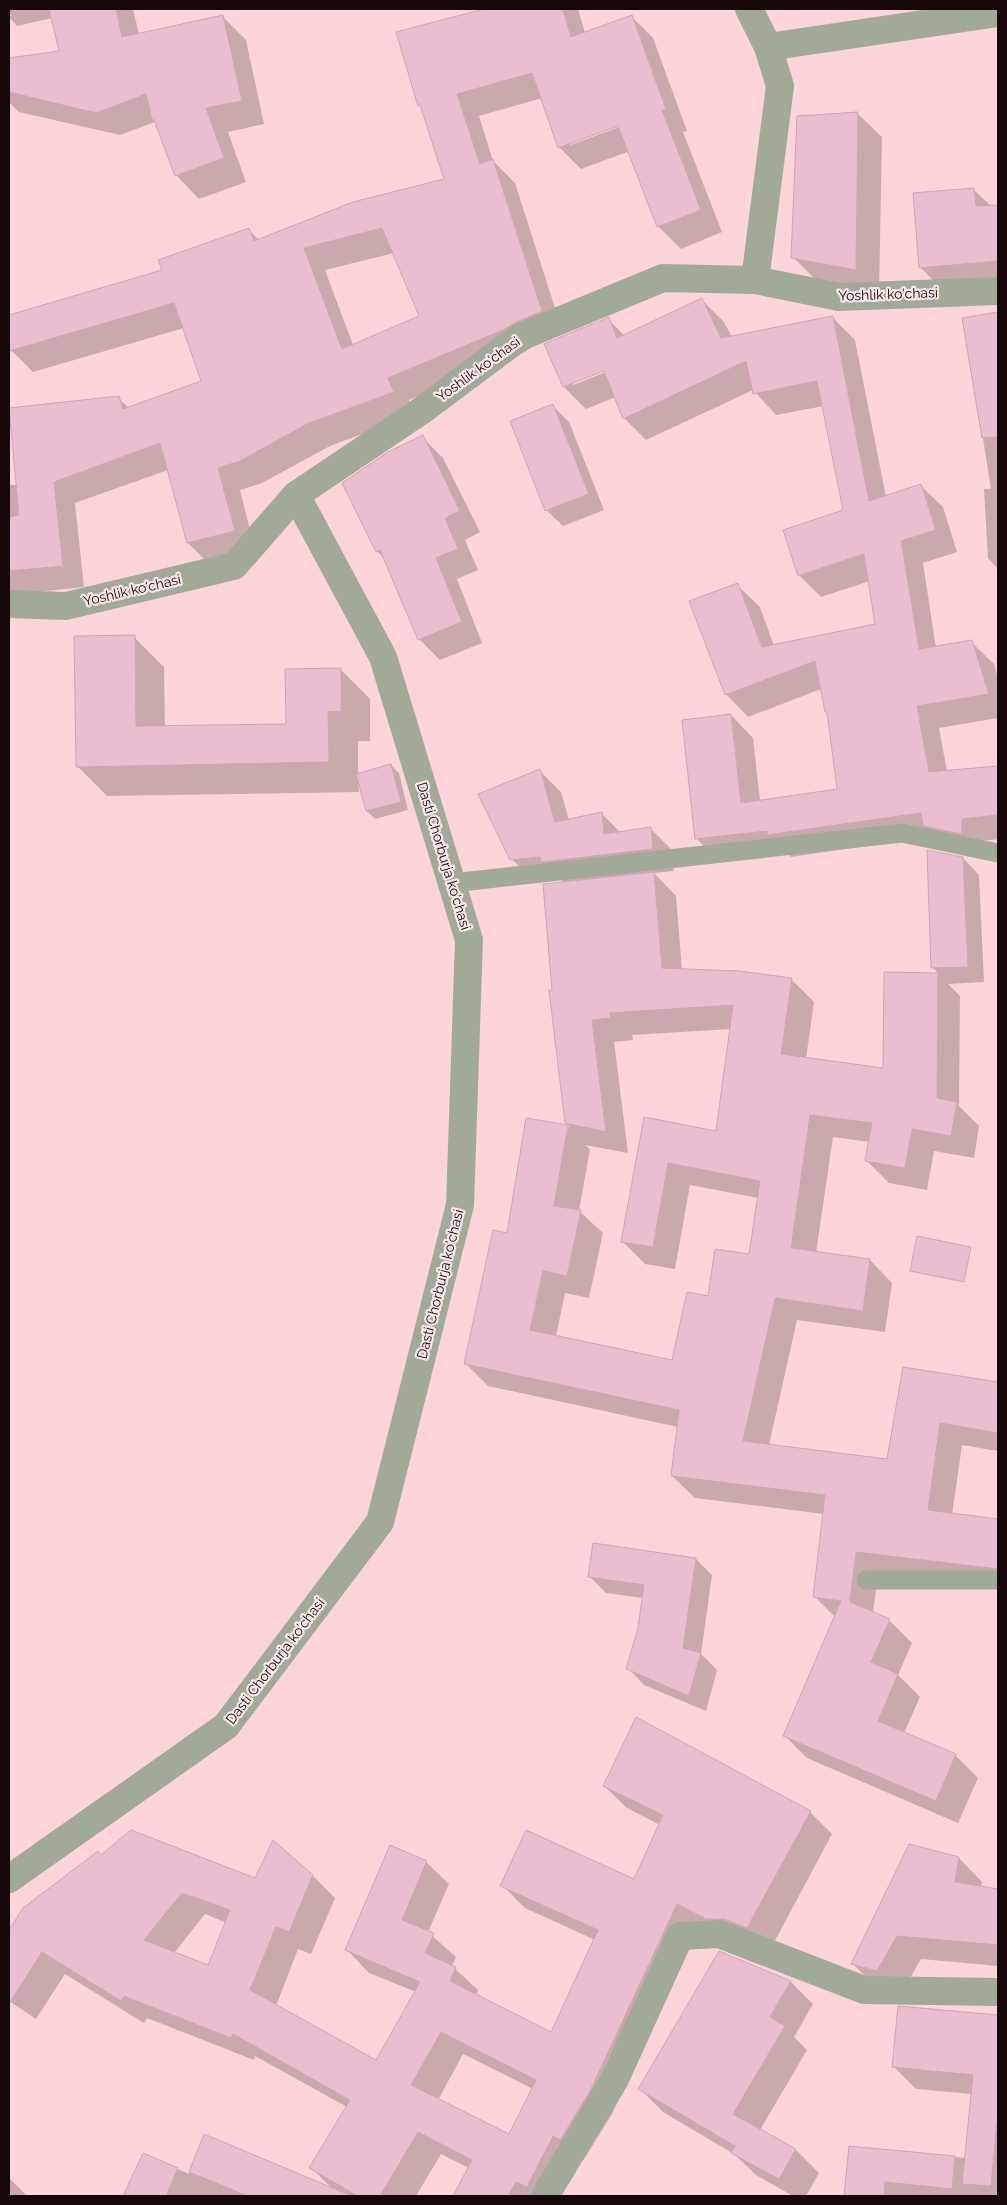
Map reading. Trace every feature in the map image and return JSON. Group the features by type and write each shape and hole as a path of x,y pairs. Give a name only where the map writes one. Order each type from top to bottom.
{"street":[{"path":"749,9 768,47 780,86 755,280"},
{"path":"768,47 998,13"},
{"name":"Yoshlik ko'chasi","path":"9,604 66,606 234,566 296,496 420,411 520,337 663,278 755,280 839,297 998,291"},
{"name":"Dasti Chorburja ko'chasi","path":"9,1879 226,1726 380,1522 460,1205 469,940 383,657 296,496"},
{"path":"545,2196 615,2079 680,1936 719,1934 864,1990 998,1992"}],"lane":[{"path":"452,883 902,832 998,853"},
{"path":"866,1580 998,1580"}],"building":[{"path":"49,9 116,9 122,37 223,15 242,101 206,108 224,158 175,176 154,120 152,120 146,94 96,113 9,92 9,58 59,51"},
{"path":"484,9 563,9 571,37 632,15 666,109 662,110 701,210 657,227 618,126 558,148 532,73 457,94 480,164 493,159 542,311 503,330 388,378 394,392 307,424 240,461 218,468 235,531 187,543 160,443 54,482 63,566 9,571 9,517 19,515 9,408 119,396 123,409 201,381 174,303 9,351 9,315 162,270 158,260 249,228 254,241 353,202 444,179 420,105 418,106 396,32","holes":["382,228 419,316 342,349 304,248"]},
{"path":"858,112 856,270 791,258 797,116"},
{"path":"974,188 976,206 998,205 998,261 919,268 913,193"},
{"path":"702,298 721,338 833,316 869,501 921,484 936,530 901,541 919,649 972,640 989,694 917,706 929,772 998,766 998,815 962,819 962,834 923,826 921,813 767,835 767,831 695,839 682,720 731,714 741,803 837,789 827,712 825,712 815,661 725,695 689,601 738,583 762,647 875,624 864,554 798,576 783,530 843,510 817,381 753,394 746,361 623,419 604,371 563,387 544,344 609,317 617,338"},
{"path":"998,312 998,437 982,438 962,318"},
{"path":"553,404 589,494 545,511 510,421"},
{"path":"423,435 460,511 445,518 458,549 436,558 462,622 418,640 380,550 376,552 342,483 388,452"},
{"path":"135,635 136,726 286,724 285,669 341,668 341,712 328,711 329,762 76,767 74,636"},
{"path":"391,764 401,802 366,811 356,774"},
{"path":"540,769 555,822 602,812 604,834 651,827 653,849 541,862 540,857 510,860 478,794"},
{"path":"927,850 963,857 968,967 931,968"},
{"path":"654,872 662,968 739,971 792,978 781,1054 883,1068 884,972 938,973 937,1098 957,1102 951,1136 912,1129 905,1168 865,1161 872,1123 810,1115 791,1248 870,1259 863,1311 775,1298 743,1441 887,1459 903,1367 998,1382 998,1433 940,1423 928,1510 998,1519 998,1569 856,1552 850,1602 890,1619 871,1662 898,1674 878,1721 956,1754 936,1801 783,1736 841,1601 813,1597 825,1495 671,1476 679,1410 464,1364 493,1230 507,1233 526,1118 568,1125 554,1206 581,1210 567,1276 543,1271 530,1330 672,1360 687,1292 708,1296 715,1249 749,1254 760,1181 668,1163 653,1247 621,1242 644,1117 716,1131 733,1005 610,1013 611,1018 592,1020 606,1132 565,1123 549,990 552,990 543,884"},
{"path":"917,1236 971,1247 964,1282 910,1271"},
{"path":"593,1543 696,1558 683,1648 701,1653 689,1696 626,1669 638,1628 644,1585 588,1577"},
{"path":"636,1717 811,1811 747,1928 724,1919 706,1919 677,1904 590,2091 560,2140 553,2136 527,2187 516,2182 508,2196 453,2196 472,2160 418,2132 380,2196 358,2196 309,2168 350,2100 233,2034 231,2038 124,1996 121,2001 42,1952 9,2004 9,1930 23,1908 98,1851 101,1855 131,1830 255,1878 273,1840 313,1875 289,1932 276,1927 250,1990 376,2060 420,1982 345,1950 390,1845 427,1861 402,1920 434,1933 425,1953 456,1967 450,1981 551,2032 598,1930 500,1886 526,1830 634,1879 663,1815 603,1786","holes":["182,1893 230,1910 208,1965 144,1940","441,2032 536,2080 509,2134 411,2085"]},
{"path":"909,1844 959,1857 955,1882 998,1889 998,1945 897,1936 877,1971 851,1964"},
{"path":"719,1951 791,1981 770,2017 785,2026 733,2114 796,2149 779,2179 731,2153 735,2146 638,2089"},
{"path":"898,2006 998,2015 998,2112 991,2186 962,2184 973,2075 892,2067"},
{"path":"204,2134 352,2196 248,2196 189,2172"},
{"path":"849,2146 955,2156 952,2189 885,2182 884,2196 844,2196"},
{"path":"143,2153 178,2168 166,2196 123,2196"}]}
